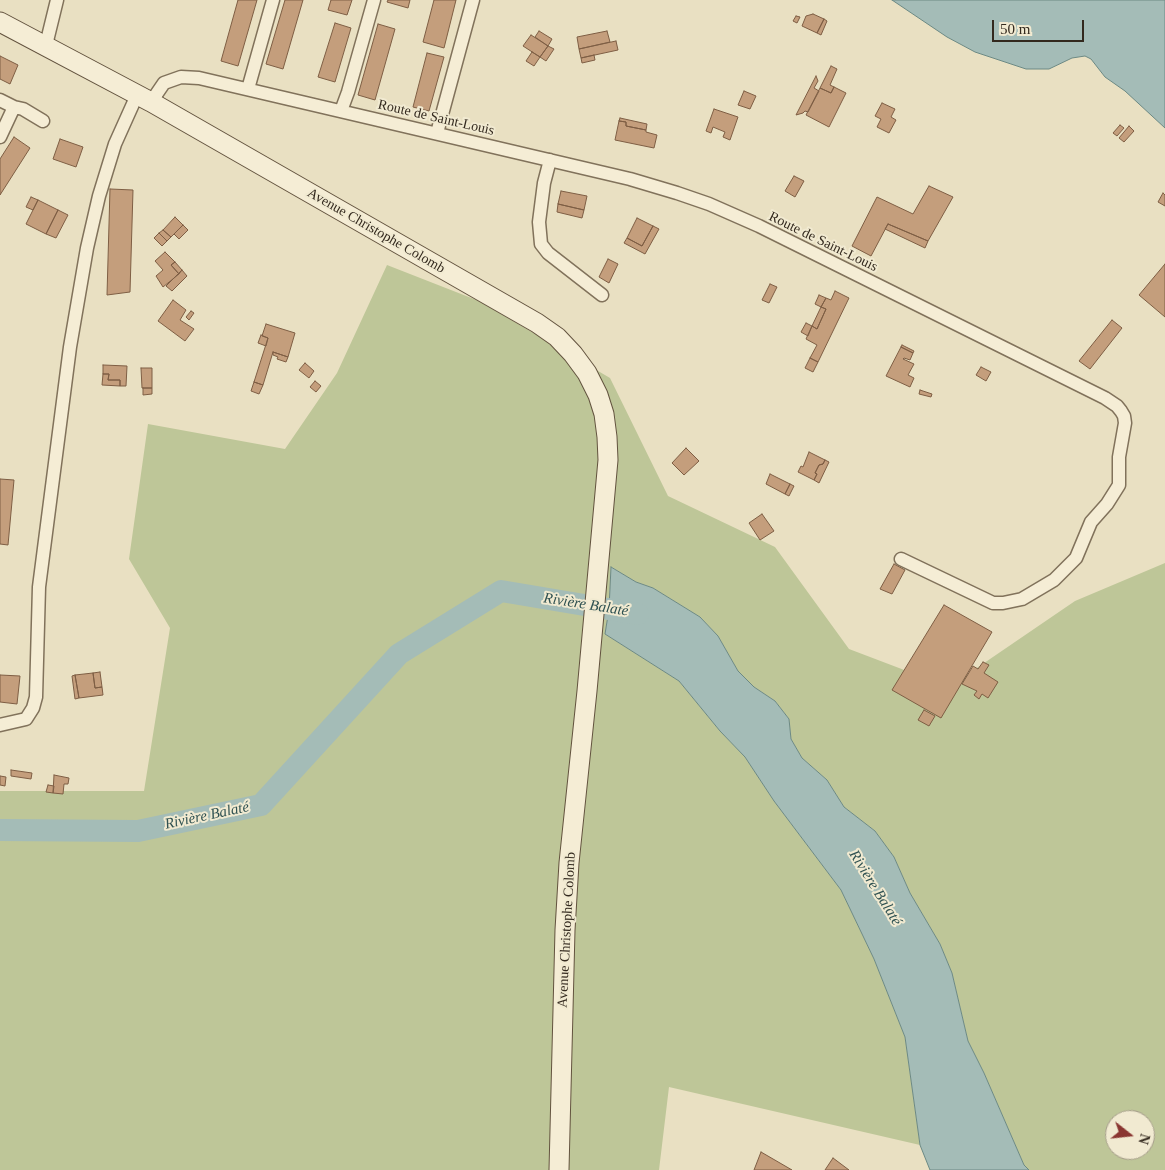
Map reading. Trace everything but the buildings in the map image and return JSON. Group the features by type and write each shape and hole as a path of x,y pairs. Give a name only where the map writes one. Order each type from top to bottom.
{"street":[{"path":"46,45 57,0"},
{"path":"248,89 273,0"},
{"path":"341,111 374,0"},
{"path":"436,133 473,0"},
{"name":"Avenue Christophe Colomb","path":"0,22 144,99 537,323 557,337 573,354 587,373 598,395 608,437 608,460 569,862 559,1170"},
{"name":"Route de Saint-Louis","path":"0,725 26,719 33,708 36,697 39,587 72,338 87,248 99,196 115,144 144,99 164,83 182,77 199,78 248,89 630,179 709,204 759,226 1105,398 1121,411 1124,416 1124,423 1119,457 1119,485 1107,504 1091,522 1076,558 1054,580 1022,599 993,603 901,559"},
{"path":"0,100 43,121"},
{"path":"0,137 14,107"},
{"path":"550,160 544,183 539,222 541,244 548,253 602,294"}],"green space":[{"path":"387,265 479,301 610,378 668,496 775,547 849,649 949,687 1075,601 1165,563 1165,1170 1029,1170 1024,1165 968,1041 952,973 940,944 910,893 894,857 875,831 844,807 827,780 802,758 791,739 789,719 775,701 754,687 738,671 718,636 700,617 653,588 636,582 611,567 609,609 605,634 679,681 720,731 745,757 774,801 841,890 874,959 905,1037 920,1145 669,1087 659,1170 0,1170 0,791 144,791 170,628 129,559 148,424 285,449 337,373"}],"water":[{"path":"892,0 1165,0 1165,128 1125,91 1105,77 1091,59 1085,56 1072,58 1049,69 1026,69 975,52 947,37"},
{"path":"611,567 636,582 653,588 700,617 718,636 738,671 754,687 775,701 789,719 791,739 802,758 827,780 844,807 875,831 894,857 910,893 940,944 952,973 968,1041 1024,1165 1029,1170 930,1170 920,1145 905,1037 874,959 841,890 774,801 745,757 720,731 679,681 605,634 609,609"}],"waterway":[{"name":"Rivière Balaté","path":"0,830 138,831 261,805 399,654 501,591 638,614"}]}
